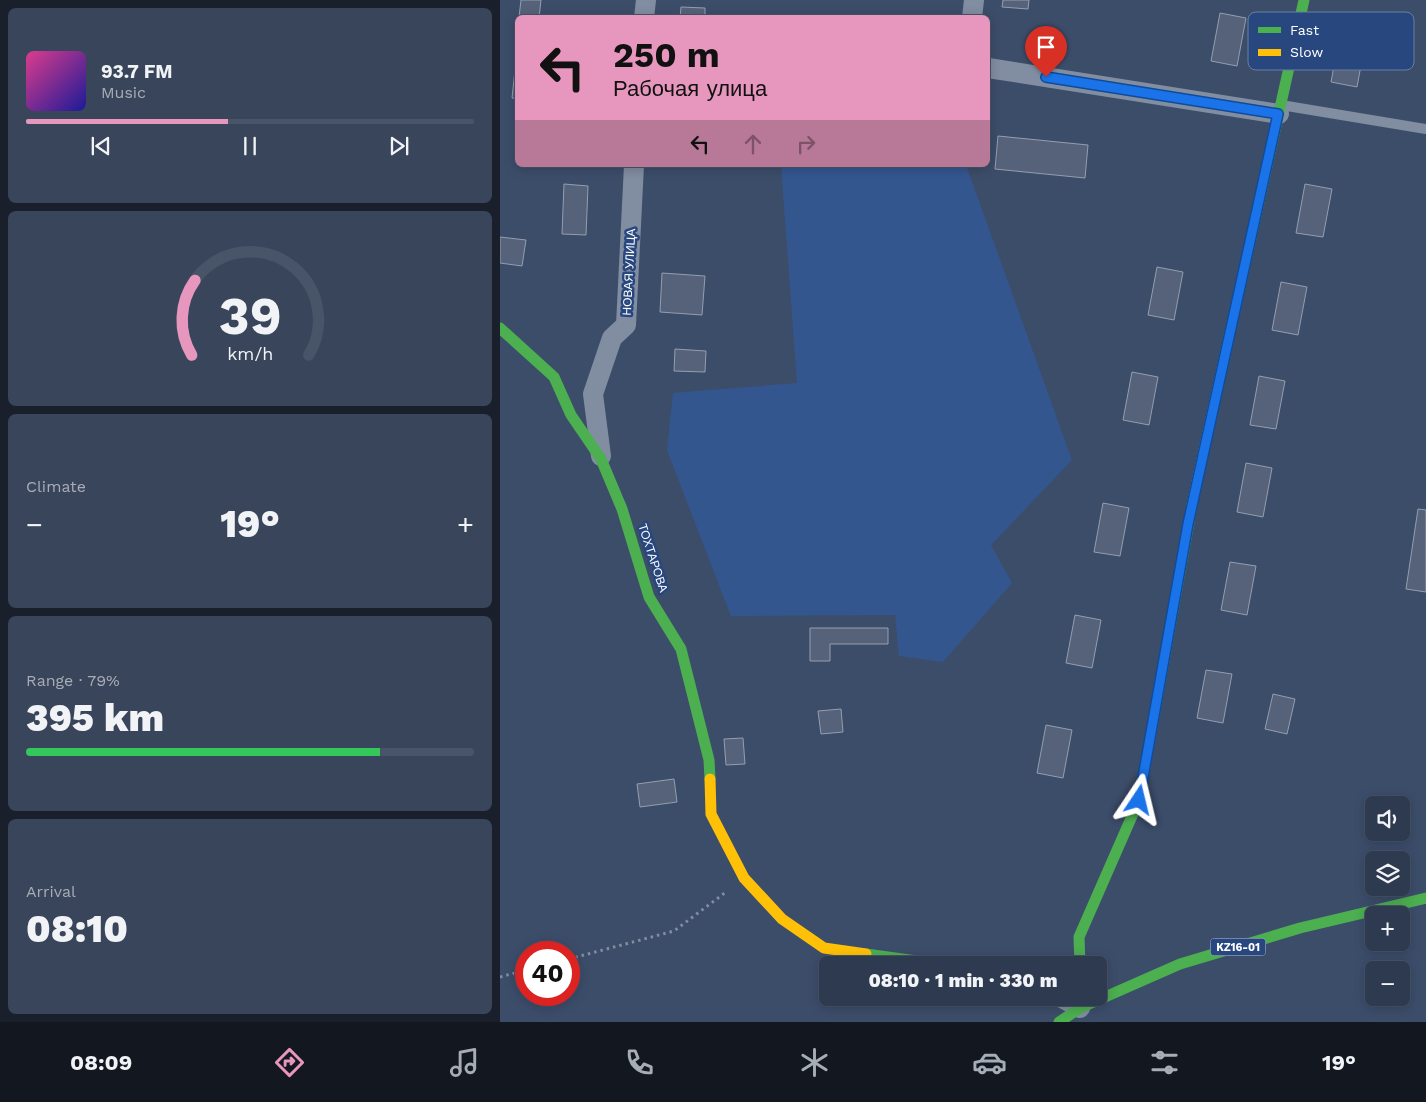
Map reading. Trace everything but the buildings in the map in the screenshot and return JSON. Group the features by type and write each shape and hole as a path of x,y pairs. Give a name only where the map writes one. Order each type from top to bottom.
{"street":[{"path":"644,15 646,0"},
{"path":"972,15 974,0"},
{"path":"990,68 1279,110"},
{"path":"1080,956 1080,937 1139,800 1188,524 1288,70"},
{"name":"НОВАЯ УЛИЦА","path":"601,459 593,394 612,338 626,325 634,167"},
{"name":"ТОХТАРОВА","path":"500,328 554,377 571,415 601,459 622,508 650,597 681,649 710,760 711,814 744,878 782,919 824,948 881,956"},
{"name":"KZ16-01","path":"1107,992 1180,964 1300,928 1426,898"},
{"name":"KZ16-01","path":"1059,1022 1077,1006"}],"lane":[{"path":"1279,110 1426,129"}],"path":[{"path":"580,956 674,931 744,878"},
{"path":"500,977 515,973"}],"shaded area":[{"path":"781,167 967,167 1072,460 991,545 1012,583 943,662 899,656 895,615 731,616 667,450 673,393 797,383"}],"traffic: fast":[{"path":"1301,12 1304,0"},
{"path":"1229,337 1288,70"},
{"path":"500,328 554,377 571,415 601,459 622,509 649,597 681,649 709,760 710,779"},
{"path":"1080,956 1079,937 1139,800 1192,505"},
{"path":"1059,1022 1080,1008 1180,964 1300,928 1426,898"},
{"path":"866,954 881,956"}],"traffic: slow":[{"path":"1192,505 1229,337"},
{"path":"710,779 711,814 744,878 782,919 824,948 866,954"}],"route":[{"path":"1046,77 1278,114 1188,524 1139,800"}]}
